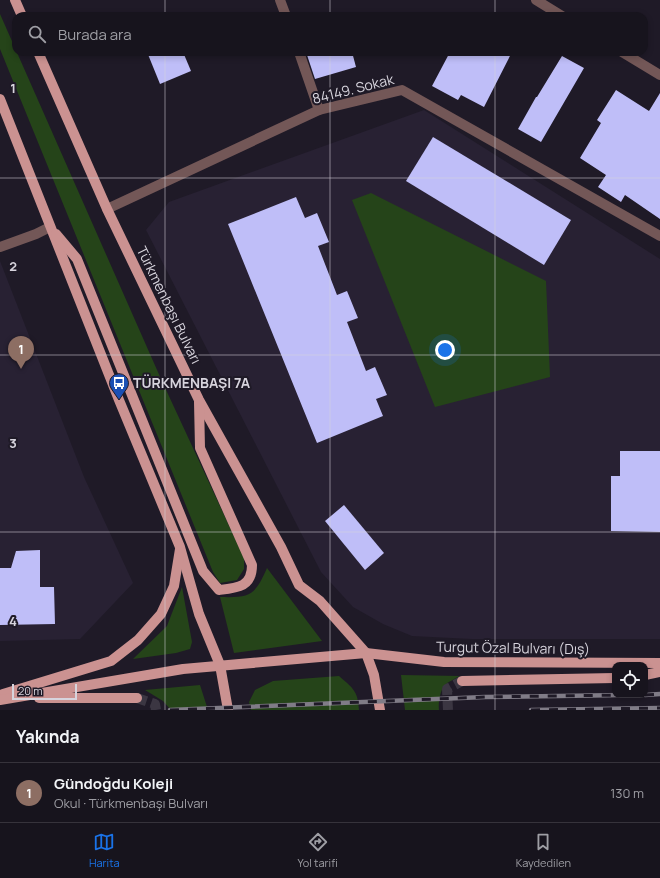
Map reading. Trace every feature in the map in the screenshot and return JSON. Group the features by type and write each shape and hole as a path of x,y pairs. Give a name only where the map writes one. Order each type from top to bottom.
{"main road":[{"path":"15,0 20,12"},
{"name":"Türkmenbaşı Bulvarı","path":"40,56 107,209 199,400 281,547 299,585 320,601 366,653"},
{"path":"0,100 180,547 198,614 220,665 228,710"},
{"path":"50,227 77,259 203,571 218,590 235,589 247,583 252,574 252,565 200,448 199,400"},
{"path":"0,695 112,661 138,640 161,614 172,592 180,547"},
{"path":"366,653 374,675 380,710"},
{"name":"Turgut Özal Bulvarı (Dış)","path":"0,701 183,669 366,653 444,662 660,663"},
{"path":"648,674 660,672"},
{"path":"462,682 612,678"},
{"path":"0,701 43,698 137,698"}],"street":[{"path":"280,0 284,12"},
{"path":"536,0 556,12"},
{"path":"299,56 319,110"},
{"path":"629,56 660,75"},
{"name":"84149. Sokak","path":"107,209 319,110 402,90 660,236"},
{"path":"0,247 36,234 50,227"}],"shaded area":[{"path":"424,110 660,259 660,639 472,639 412,636 383,624 353,607 321,572 146,230 169,202"},
{"path":"0,261 84,477 133,583 80,639 0,641"}],"green space":[{"path":"0,14 12,41 12,56 19,56 161,379 244,558 244,569 237,580 220,583 213,572 0,49"},
{"path":"371,193 546,281 550,377 435,407 352,200"},
{"path":"267,568 322,641 234,653 220,597 239,597 251,593 259,584"},
{"path":"182,587 192,642 190,649 176,653 133,659 167,626"},
{"path":"401,675 460,676 448,682 443,687 440,697 439,710 405,710"},
{"path":"339,676 354,690 359,710 251,710 249,702 255,690 273,681"},
{"path":"200,685 208,710 171,710 163,701 145,690"}],"building":[{"path":"149,56 185,56 191,71 160,84"},
{"path":"307,56 353,56 356,67 315,79"},
{"path":"448,56 510,56 484,107 461,95 458,100 432,86"},
{"path":"562,56 584,68 541,142 518,129"},
{"path":"616,90 649,111 660,93 660,219 625,195 621,202 598,187 606,175 580,158 601,123 597,120"},
{"path":"433,137 571,220 544,265 406,181"},
{"path":"296,197 305,218 317,213 329,242 318,246 337,295 347,291 358,318 347,322 366,371 375,367 387,395 376,399 383,416 317,443 228,224"},
{"path":"620,451 660,451 660,532 611,531 611,476 620,476"},
{"path":"344,505 384,553 365,570 325,521"},
{"path":"40,550 40,587 54,587 55,624 0,625 0,568 11,568 16,551"}],"tunnel":[{"path":"448,710 447,689 462,681"},
{"path":"137,698 155,704 156,710"}],"railway":[{"path":"648,695 660,694"},
{"path":"170,710 485,697 612,695"},
{"path":"531,710 660,708"}],"place":[{"name":"Gündoğdu Koleji","path":"21,369"},
{"name":"TÜRKMENBAŞI 7A","path":"119,400"}]}
